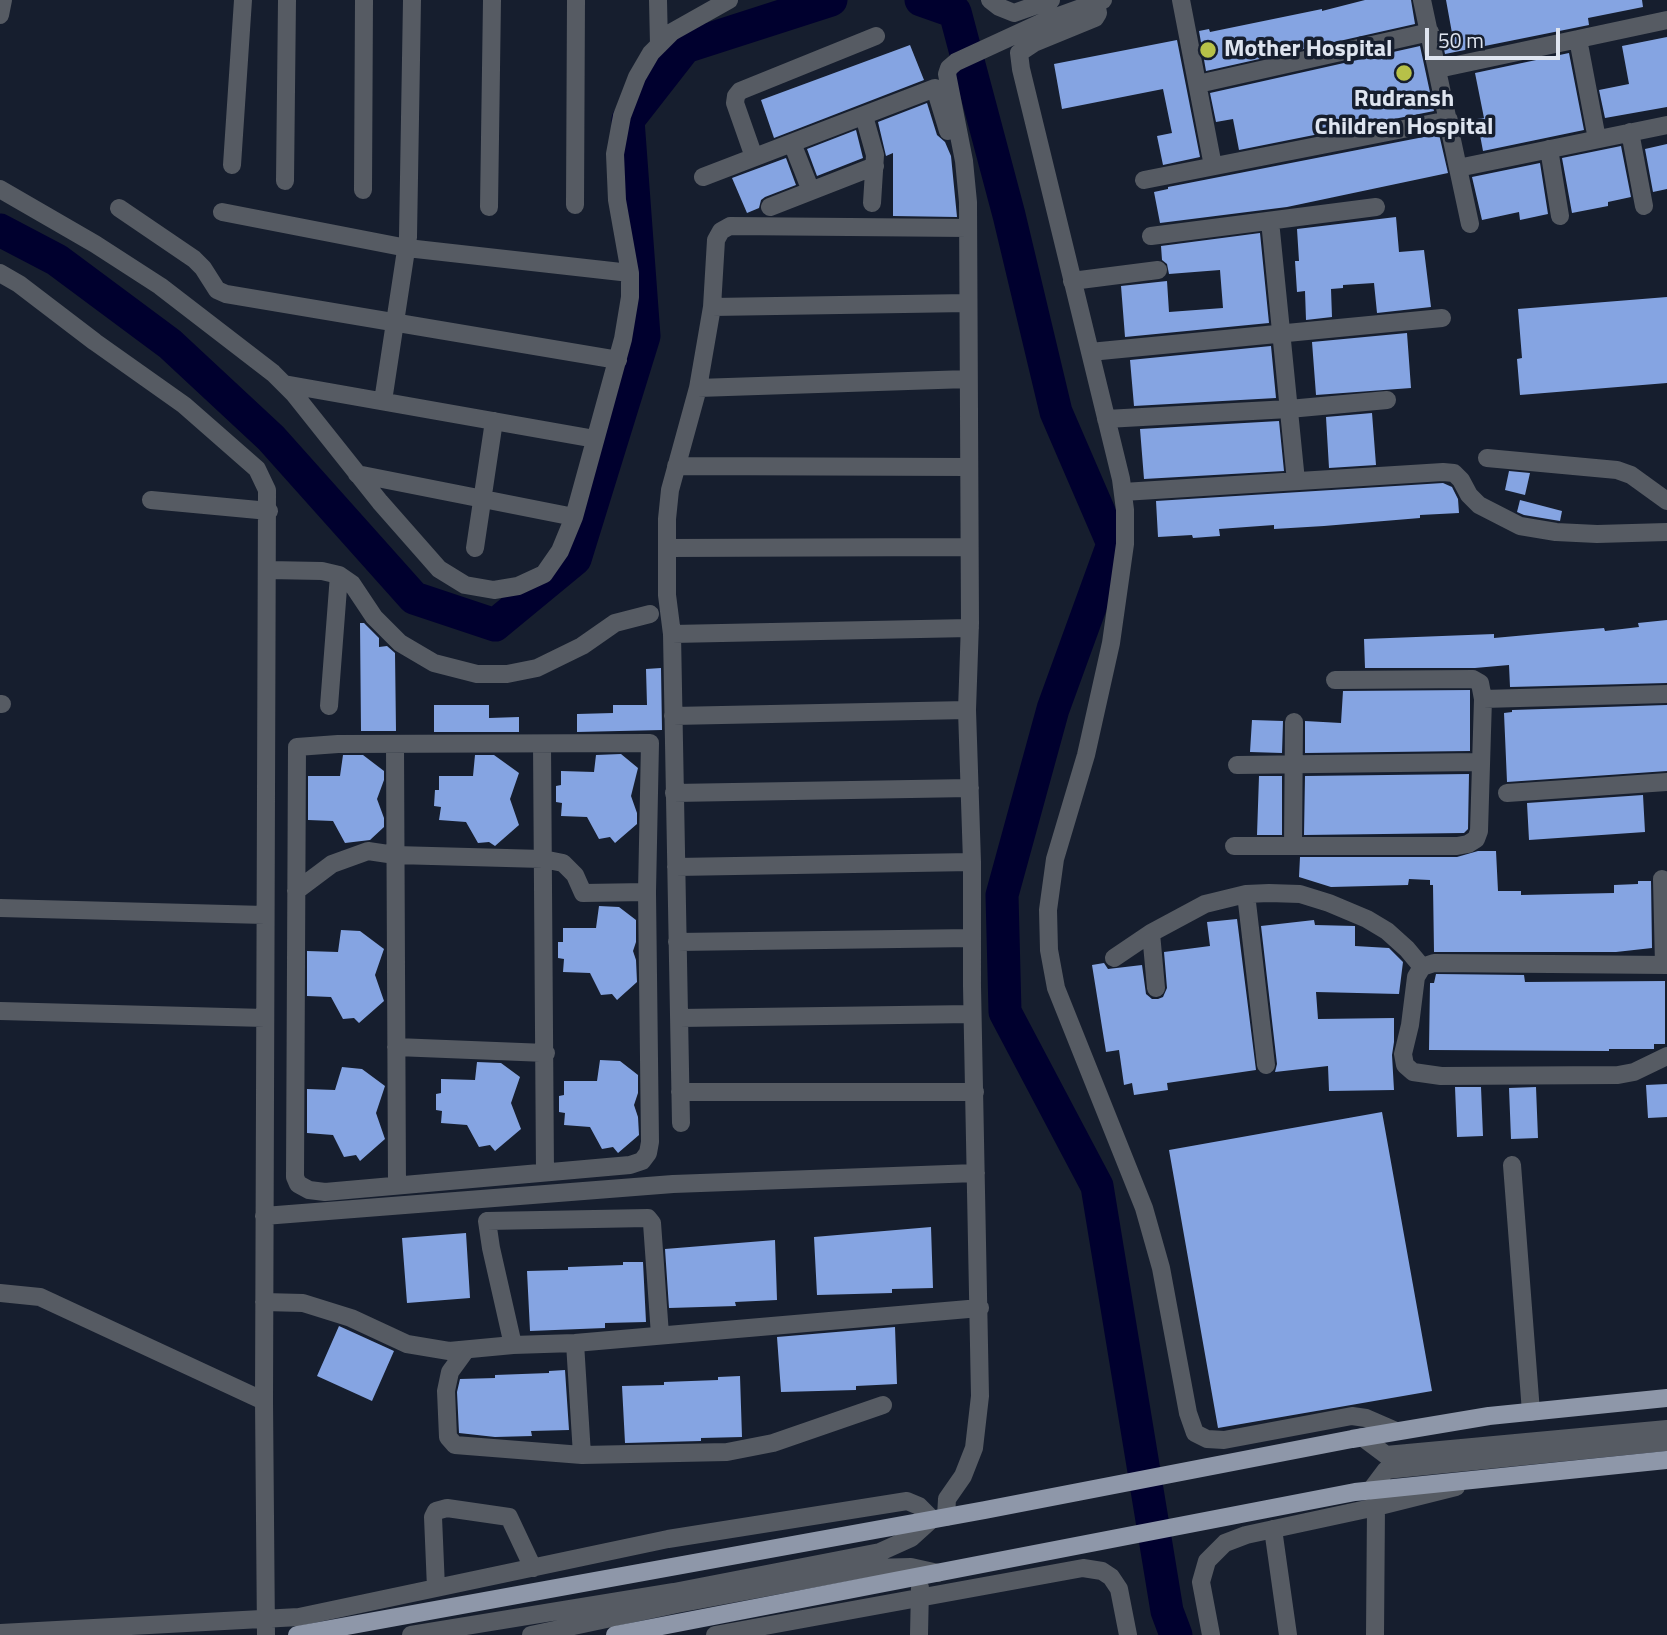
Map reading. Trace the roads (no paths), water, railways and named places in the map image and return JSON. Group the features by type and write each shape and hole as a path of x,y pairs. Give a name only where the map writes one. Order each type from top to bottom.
{"main road":[{"path":"297,1635 985,1510 1396,1431 1489,1416 1667,1398"},
{"path":"615,1635 930,1575 1368,1497 1487,1479 1667,1460"}],"street":[{"path":"0,15 3,0"},
{"path":"232,165 243,0"},
{"path":"285,181 287,0"},
{"path":"363,190 364,0"},
{"path":"383,401 407,248 410,204 412,0"},
{"path":"489,207 492,0"},
{"path":"575,205 576,0"},
{"path":"658,0 659,45"},
{"path":"0,189 95,244 160,286 284,384 439,569 465,586 494,590 518,586 544,574 560,551 574,517 624,339 630,297 630,273 617,200 615,155 622,116 637,77 650,53 672,32 729,0"},
{"path":"990,0 1014,13 1051,0"},
{"path":"1181,0 1213,166"},
{"path":"1422,0 1470,224"},
{"path":"411,1635 674,1592 880,1552 911,1538 939,1518 947,1499 963,1476 974,1448 980,1395 972,1014 972,862 967,709 970,628 968,228 965,166 947,74 948,68 956,62 1045,21 1095,2 1098,13 1095,18 1034,43 1019,53 1123,492 1125,544 1111,643 1086,755 1055,859 1048,910 1049,950 1056,988 1144,1208 1161,1268 1188,1413 1195,1433 1208,1439 1224,1440 1352,1416 1366,1418 1396,1431"},
{"path":"1438,69 1667,20"},
{"path":"1198,84 1430,32"},
{"path":"754,157 735,103 740,91 876,36"},
{"path":"1578,39 1597,139"},
{"path":"703,177 935,88 957,163 965,166"},
{"path":"863,116 875,155 872,203"},
{"path":"1144,180 1449,120"},
{"path":"1458,168 1667,125"},
{"path":"1630,132 1644,206"},
{"path":"792,143 811,191"},
{"path":"1549,149 1560,216"},
{"path":"770,207 875,166"},
{"path":"119,208 194,259 217,290 226,294 618,360"},
{"path":"1151,236 1376,208"},
{"path":"222,212 407,248 630,273"},
{"path":"1270,221 1296,481"},
{"path":"681,1122 672,634 667,595 667,519 676,466 698,388 712,307 716,240 721,231 730,226 968,228"},
{"path":"1072,281 1158,270"},
{"path":"0,274 19,284 95,342 184,404 257,469 267,490 264,1216 266,1627"},
{"path":"712,307 968,303"},
{"path":"1090,352 1442,318"},
{"path":"698,388 968,379"},
{"path":"284,384 595,439"},
{"path":"1107,419 1289,409 1387,400"},
{"path":"475,548 494,421"},
{"path":"1487,458 1616,470 1631,475 1667,500"},
{"path":"676,466 968,467"},
{"path":"1123,492 1443,471 1454,473 1479,505 1520,526 1556,532 1597,534 1667,532"},
{"path":"357,474 574,517"},
{"path":"151,500 269,512"},
{"path":"667,548 969,547"},
{"path":"268,570 322,571 339,575 352,584 374,617 400,642 434,663 477,674 508,674 537,668 583,646 615,623 650,614"},
{"path":"329,705 339,575"},
{"path":"672,634 970,628"},
{"path":"1234,846 1457,846 1476,839 1479,831 1483,699 1480,683 1473,679 1335,680"},
{"path":"1483,699 1667,694"},
{"path":"673,716 967,709"},
{"path":"1293,846 1294,722"},
{"path":"650,743 647,892 648,1153 642,1161 630,1165 325,1192 309,1190 298,1184 295,1177 297,747 338,744 542,744 650,743"},
{"path":"542,744 545,1172"},
{"path":"383,1207 389,1185 396,1047 395,746"},
{"path":"1237,765 1480,762"},
{"path":"1507,793 1667,782"},
{"path":"674,793 970,788"},
{"path":"296,891 332,864 368,851 395,855 543,859 563,863 575,875 583,893 647,892"},
{"path":"676,867 972,862"},
{"path":"1662,879 1666,965 1434,963 1422,967 1416,977 1410,1026 1403,1054 1405,1065 1413,1072 1441,1076 1618,1075 1634,1072 1667,1056"},
{"path":"1114,958 1152,933 1205,904 1246,894 1300,894 1367,919 1387,931 1422,967"},
{"path":"1246,894 1266,1065"},
{"path":"0,908 265,915"},
{"path":"1152,933 1156,988"},
{"path":"677,942 972,939"},
{"path":"0,1011 265,1018"},
{"path":"679,1018 972,1014"},
{"path":"396,1047 545,1053"},
{"path":"680,1092 975,1092"},
{"path":"1512,1165 1531,1412"},
{"path":"264,1216 673,1184 976,1173"},
{"path":"486,1199 491,1248 513,1345"},
{"path":"488,1221 648,1218 652,1223 660,1335"},
{"path":"0,1293 40,1297 264,1401"},
{"path":"264,1302 303,1303 351,1318 407,1344 449,1350 575,1343 979,1308"},
{"path":"575,1343 582,1455"},
{"path":"467,1350 450,1372 446,1391 449,1437 455,1445 582,1455 727,1452 773,1443 883,1405"},
{"path":"1357,1438 1385,1455 1667,1429"},
{"path":"1375,1635 1368,1497 1386,1470 1667,1442"},
{"path":"1211,1635 1201,1582 1207,1561 1225,1543 1368,1497"},
{"path":"0,1633 266,1627 299,1617 668,1539 906,1502 939,1518"},
{"path":"436,1588 433,1517 436,1511 447,1508 509,1517 533,1568"},
{"path":"1273,1529 1288,1635"},
{"path":"531,1635 677,1604 871,1569 911,1567 930,1575 919,1597 919,1635"},
{"path":"715,1635 1083,1568 1102,1571 1111,1577 1119,1589 1128,1635"}],"waterway":[{"path":"0,230 57,260 170,344 271,438 414,598 495,625 575,559 644,336 628,120 685,47 831,0"},
{"path":"921,0 955,12 1009,215 1056,412 1113,544 1053,709 1002,895 1005,1012 1097,1186 1167,1611 1176,1635"}],"place":[{"name":"Mother Hospital","path":"1208,50"},
{"name":"Rudransh Children Hospital","path":"1404,73"}]}
